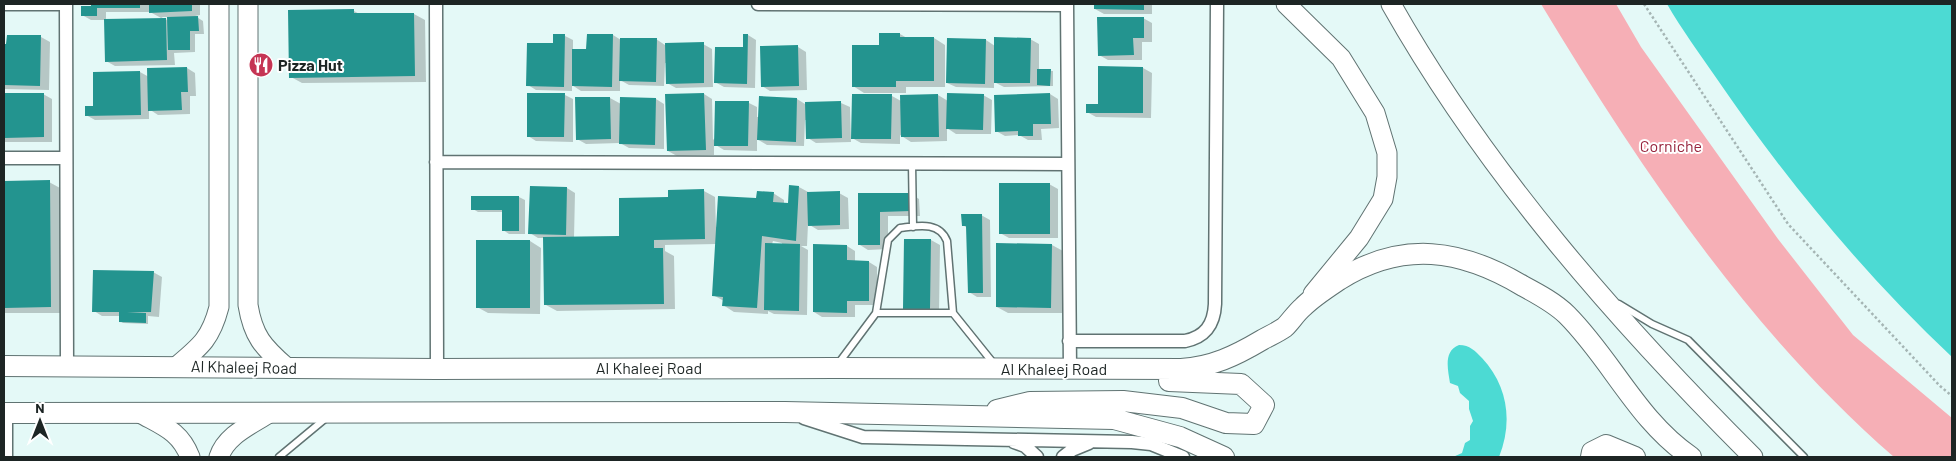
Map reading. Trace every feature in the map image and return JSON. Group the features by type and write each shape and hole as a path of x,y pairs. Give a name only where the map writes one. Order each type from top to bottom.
{"main road":[{"name":"Al Khaleej Road","path":"4,366 436,369 1199,368 1237,355 1285,327 1303,306 1362,266 1386,258 1441,254 1469,260 1491,268 1538,294 1566,314 1602,356 1629,396 1652,424 1691,457"},
{"path":"968,416 1030,402 1123,401 1182,408 1226,423 1254,424 1264,405 1241,384 1130,380 1070,369"},
{"path":"5,413 785,412 1114,419 1156,429 1224,457"},
{"path":"1591,457 1592,452 1606,445 1635,457"}],"street":[{"path":"4,4 66,4 67,366"},
{"path":"177,366 201,345 214,327 219,307 220,4"},
{"path":"248,4 248,305 251,325 263,347 286,367"},
{"path":"436,4 436,369"},
{"path":"758,4 1067,4 1070,369"},
{"path":"1069,341 1185,341 1196,339 1205,333 1211,325 1215,304 1217,4"},
{"path":"1286,4 1341,58 1375,113 1386,153 1387,177 1383,199 1359,238 1303,306"},
{"path":"1391,4 1427,63 1491,158 1620,318 1753,457"},
{"path":"4,158 66,158"},
{"path":"436,162 1068,164"},
{"path":"785,412 863,436 1151,444 1183,457"},
{"path":"5,413 6,457"},
{"path":"140,413 175,432 185,444 190,457"},
{"path":"219,457 226,443 237,433 269,413"},
{"path":"1156,429 1200,457"},
{"path":"997,439 1025,446 1037,457"},
{"path":"1063,457 1072,450 1094,441"}],"lane":[{"path":"912,163 913,227"},
{"path":"835,368 876,313 888,240 900,228 937,227 943,231 947,241 953,313 998,369"},
{"path":"1597,290 1652,324 1688,340 1804,457"},
{"path":"876,313 953,313"},
{"path":"279,457 331,414"}],"path":[{"path":"1644,4 1788,224 1940,386 1952,396"}],"green space":[{"name":"Corniche","path":"1541,4 1616,4 1641,47 1778,239 1853,335 1952,418 1952,457 1894,457 1841,408 1791,356 1700,245 1658,186 1618,127"}],"water":[{"path":"1667,4 1952,4 1952,357 1888,293 1827,225 1743,117"},
{"path":"1459,345 1469,347 1475,351 1498,380 1506,405 1507,418 1506,431 1499,457 1453,457 1462,453 1465,443 1470,440 1470,426 1473,421 1469,409 1469,401 1460,393 1458,386 1450,383 1449,356 1454,348"}],"building":[{"path":"91,4 140,4 140,8 97,8 97,16 81,16 81,6 91,6"},
{"path":"149,4 192,4 192,11 149,13"},
{"path":"1094,4 1144,4 1144,10 1094,9"},
{"path":"354,9 354,13 414,13 415,76 289,78 288,10"},
{"path":"198,16 199,31 190,31 190,50 168,50 167,17"},
{"path":"1097,17 1144,17 1144,38 1133,38 1134,55 1098,56"},
{"path":"166,18 167,60 105,62 104,19"},
{"path":"879,33 900,33 900,37 934,37 934,81 896,81 896,87 852,87 852,45 879,45"},
{"path":"553,34 565,34 564,87 526,86 527,43 553,43"},
{"path":"587,34 613,34 612,87 572,86 572,49 586,49"},
{"path":"743,34 748,34 747,84 714,83 715,47 743,47"},
{"path":"7,35 41,35 40,86 4,85 4,44 6,44"},
{"path":"994,37 1031,38 1030,83 994,83"},
{"path":"620,38 657,38 656,82 619,81"},
{"path":"947,38 986,39 985,84 946,83"},
{"path":"704,42 704,83 666,84 665,43"},
{"path":"798,45 799,86 761,87 760,46"},
{"path":"1098,66 1143,67 1143,113 1086,113 1086,104 1098,104"},
{"path":"187,67 188,92 181,92 182,110 148,111 147,68"},
{"path":"1037,69 1051,69 1050,86 1037,85"},
{"path":"140,71 141,115 85,116 85,106 93,106 93,72"},
{"path":"4,93 44,93 44,137 4,138"},
{"path":"527,93 565,93 564,137 527,137"},
{"path":"704,93 706,150 667,151 665,94"},
{"path":"947,93 984,94 983,130 946,129"},
{"path":"1050,93 1051,124 1033,124 1033,136 1018,136 1018,131 995,132 994,95"},
{"path":"852,94 892,94 891,139 851,139"},
{"path":"938,94 939,137 901,137 900,95"},
{"path":"759,96 797,98 796,142 757,140"},
{"path":"575,97 610,97 611,139 576,140"},
{"path":"620,97 656,98 655,145 619,144"},
{"path":"715,101 749,101 748,146 714,146"},
{"path":"841,101 842,138 806,139 805,102"},
{"path":"50,180 51,307 4,308 4,181"},
{"path":"999,183 1050,183 1050,234 999,234"},
{"path":"789,185 799,186 796,241 762,236 757,308 722,306 723,297 712,296 718,196 756,198 757,191 774,192 773,202 788,203"},
{"path":"530,186 567,187 566,235 528,234"},
{"path":"704,189 705,239 654,240 654,248 663,248 664,304 544,305 543,237 619,236 619,198 668,197 668,190"},
{"path":"840,191 840,225 808,226 807,192"},
{"path":"858,193 911,193 911,211 880,212 880,245 858,245"},
{"path":"471,196 519,196 519,231 502,231 502,210 471,210"},
{"path":"961,214 982,214 983,293 968,293 966,226 962,226"},
{"path":"904,239 931,239 930,309 903,309"},
{"path":"476,240 530,240 530,308 476,308"},
{"path":"765,243 800,244 799,311 764,310"},
{"path":"996,243 1052,244 1051,308 996,307"},
{"path":"813,244 847,245 847,260 869,261 869,301 847,301 847,313 813,312"},
{"path":"93,270 154,271 151,312 127,312 146,313 146,323 119,322 119,312 92,312"}],"place":[{"name":"Pizza Hut","path":"261,65"}]}
